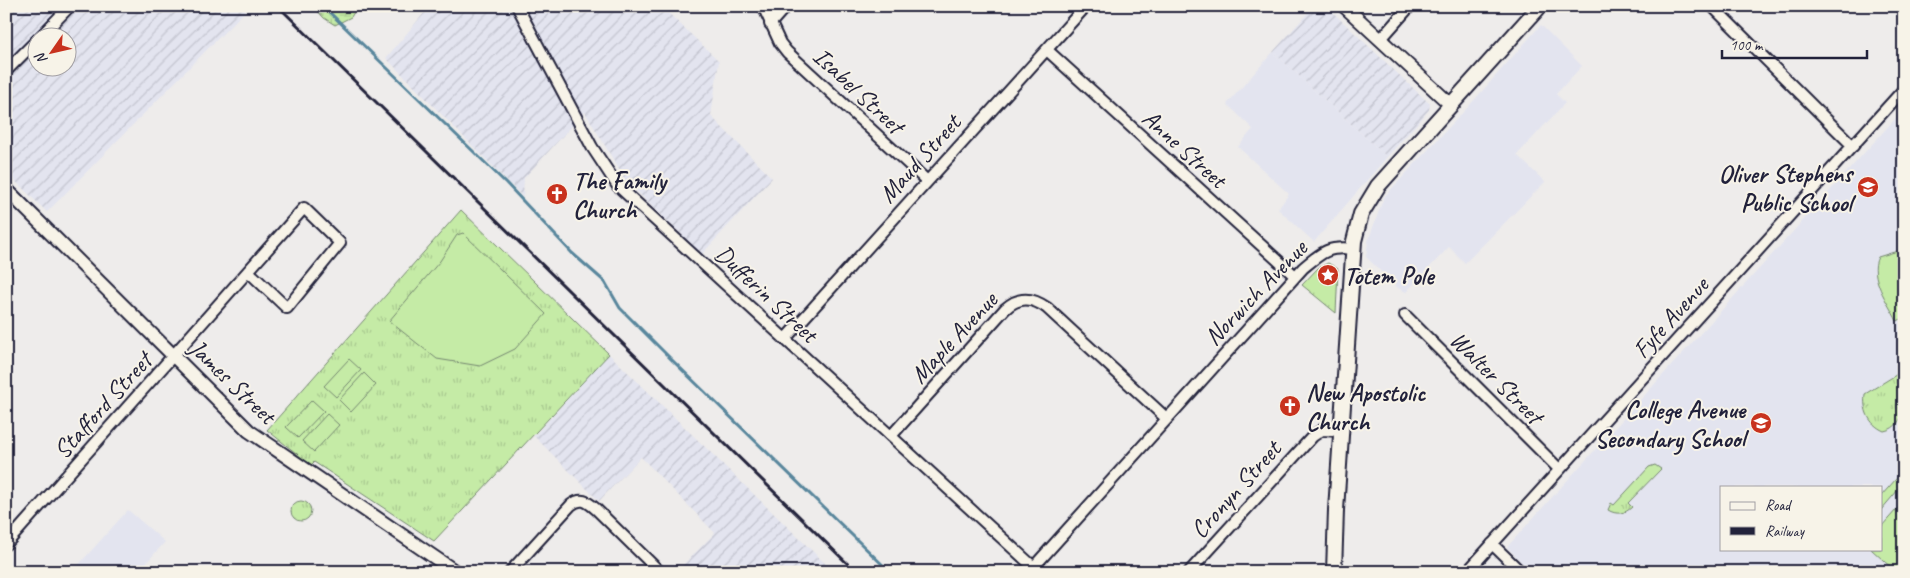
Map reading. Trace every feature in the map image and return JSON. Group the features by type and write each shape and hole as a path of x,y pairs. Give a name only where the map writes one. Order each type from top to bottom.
{"main road":[{"path":"1334,572 1341,431 1354,249 1360,216 1372,194 1540,6"}],"street":[{"path":"48,28 70,6"},
{"name":"Dufferin Street","path":"517,6 592,147 617,184 1034,570"},
{"name":"Isabel Street","path":"763,6 770,24 787,52 927,181"},
{"path":"770,24 786,6"},
{"name":"Maud Street","path":"784,339 1086,6"},
{"path":"1344,6 1451,105"},
{"path":"1380,40 1410,6"},
{"path":"1712,6 1853,146"},
{"path":"6,72 28,49"},
{"name":"Anne Street","path":"1047,50 1294,276"},
{"name":"Fyfe Avenue","path":"1467,572 1904,89"},
{"name":"James Street","path":"6,190 215,399 260,440 456,572"},
{"name":"Stafford Street","path":"6,544 174,356 248,271 304,208 340,243 287,308 248,271"},
{"name":"Norwich Avenue","path":"1034,570 1166,418 1294,276 1324,252 1337,247 1354,249"},
{"name":"Maple Avenue","path":"891,436 1005,308 1013,302 1026,299 1038,302 1047,308 1166,418"},
{"name":"Walter Street","path":"1405,316 1559,469"},
{"name":"Cronyn Street","path":"1189,572 1313,436 1322,430 1341,431"},
{"path":"510,572 571,505 582,500 590,503 660,572"},
{"path":"1492,544 1521,572"}],"shaded area":[{"path":"6,6 244,6 247,9 47,212 6,172"},
{"path":"430,6 661,6 719,61 711,116 772,178 702,254 626,181 585,112 524,178 523,197 386,58"},
{"path":"1314,6 1326,6 1430,104 1429,110 1387,157 1273,52"},
{"path":"1541,25 1582,66 1556,94 1565,103 1517,155 1545,182 1465,263 1449,247 1406,292 1398,288 1366,257 1368,241 1384,197"},
{"path":"1273,52 1387,157 1314,242 1278,209 1289,194 1238,147 1253,129 1227,104"},
{"name":"College Avenue Secondary School","path":"1904,109 1904,572 1531,572 1507,547"},
{"path":"609,354 834,572 676,572 715,533 641,457 599,501 534,436"},
{"path":"128,510 165,542 138,572 72,572"}],"green space":[{"path":"313,6 358,6 351,17 335,25 324,18"},
{"path":"461,210 609,354 434,541 314,462 311,465 267,430"},
{"path":"463,233 546,314 515,349 480,366 437,359 389,321 440,261 457,235"},
{"path":"1904,249 1904,318 1897,321 1884,298 1875,272 1878,257"},
{"path":"1328,263 1338,269 1336,313 1302,285 1318,268"},
{"path":"349,359 361,370 336,397 324,386"},
{"path":"1904,370 1905,397 1902,415 1892,428 1884,431 1870,420 1865,405 1865,394"},
{"path":"364,373 376,385 351,412 339,400"},
{"path":"312,400 324,411 298,438 286,427"},
{"path":"327,414 339,425 314,452 302,441"},
{"path":"1655,465 1661,469 1628,503 1632,507 1620,513 1608,510 1611,503 1614,505 1649,467"},
{"path":"1904,470 1904,483 1882,509 1882,495"},
{"path":"301,501 308,504 311,511 308,518 301,521 294,518 291,511 294,504"},
{"path":"1904,501 1904,572 1896,572 1872,550 1882,550 1882,526"}],"waterway":[{"path":"326,6 325,8 506,183 572,253 605,282 620,308 890,572"}],"railway":[{"path":"278,6 856,572"}],"place":[{"name":"Oliver Stephens Public School","path":"1868,187"},
{"name":"The Family Church","path":"557,194"},
{"name":"Totem Pole","path":"1328,275"},
{"name":"New Apostolic Church","path":"1290,406"},
{"name":"College Avenue Secondary School","path":"1761,423"}]}
